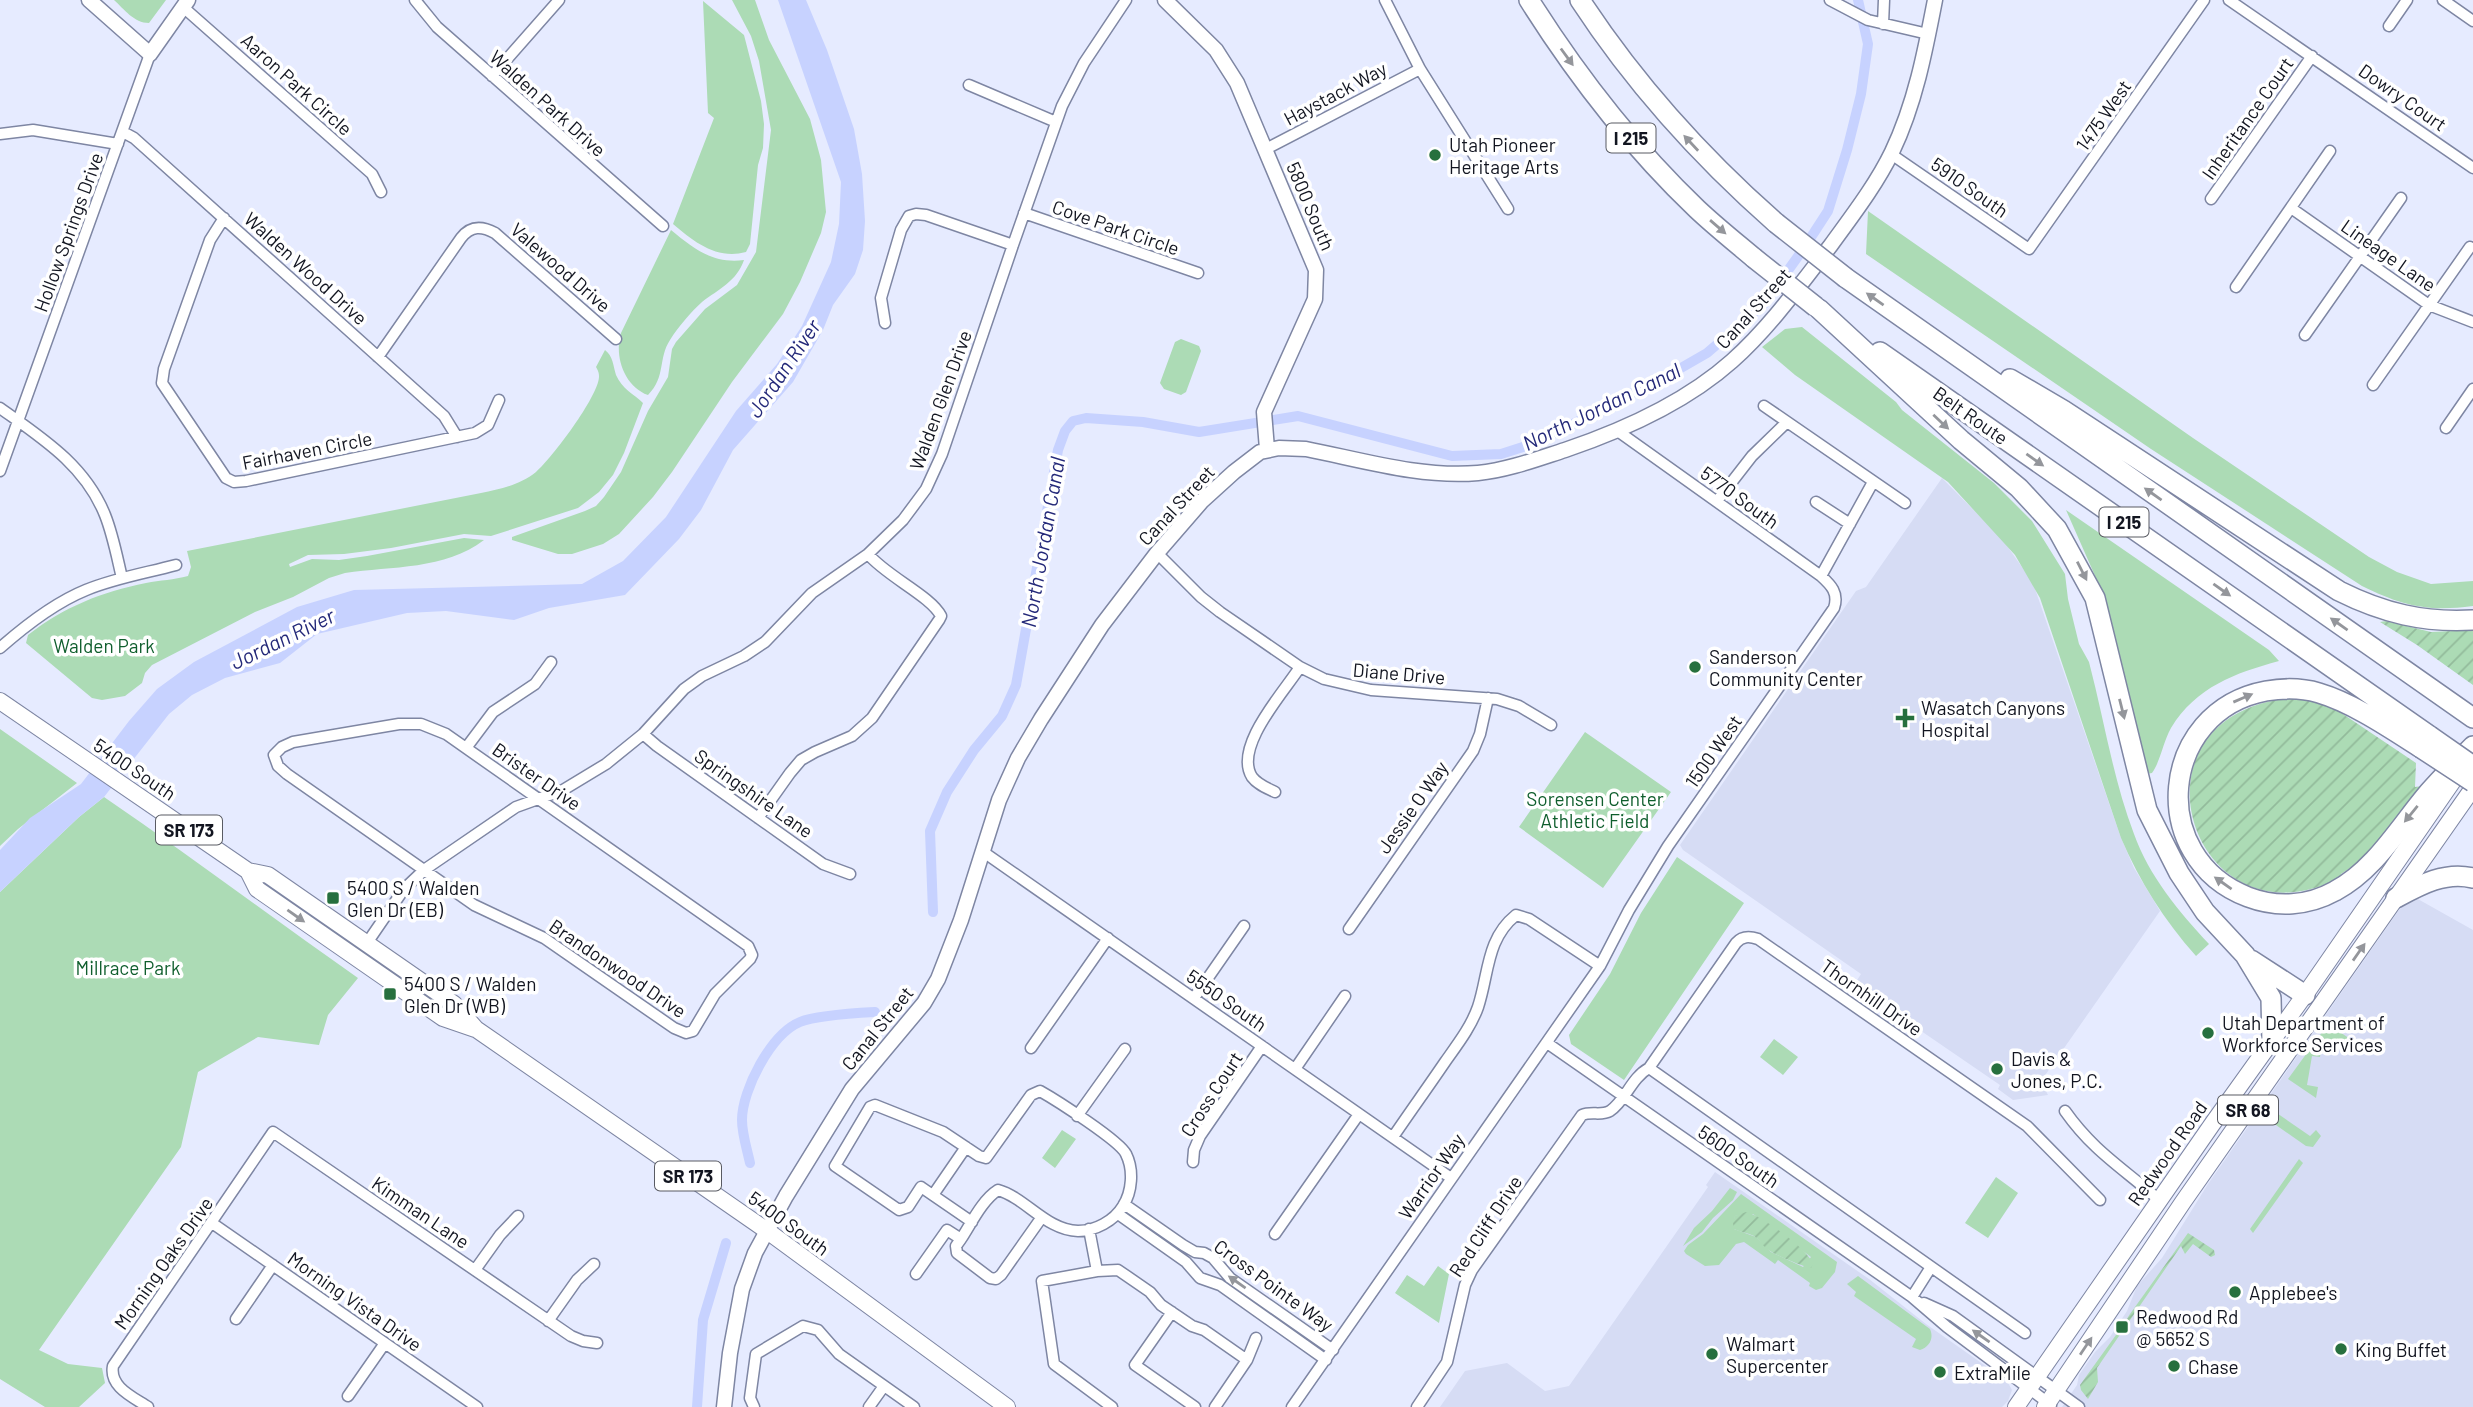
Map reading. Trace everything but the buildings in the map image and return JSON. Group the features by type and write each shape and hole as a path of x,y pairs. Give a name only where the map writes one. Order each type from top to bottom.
{"highway":[{"name":"Belt Route","path":"1529,0 1577,71 1646,156 1697,209 1754,258 1817,308 2426,742 2473,765"},
{"name":"Belt Route","path":"1580,0 1619,57 1663,112 1723,175 1776,223 1846,278 2373,648 2463,703 2473,718"},
{"path":"1817,308 1961,440 2019,488 2057,529 2095,598 2147,810 2179,873 2204,912 2245,955 2271,998 2272,1042"},
{"path":"1905,319 2063,410 2339,591 2365,604 2402,616 2438,621 2473,620"},
{"path":"2473,746 2430,790 2366,868 2346,885 2322,897 2283,904 2255,900 2218,881 2208,872 2187,841 2178,802 2183,762 2188,748 2203,726 2220,710 2239,698 2271,690 2301,689 2336,699 2426,742 2473,782"},
{"path":"2396,898 2438,878 2473,878"},
{"path":"2245,955 2305,995"}],"main road":[{"name":"5400 South","path":"0,701 248,870 268,876 367,943 454,1004 476,1029 766,1230 1007,1407"},
{"name":"Redwood Road","path":"2016,1407 2473,751"},
{"name":"SR 68","path":"2050,1402 2175,1214 2473,788"},
{"name":"5400 South","path":"248,870 257,889 357,959 443,1018 476,1029"},
{"path":"2175,1214 2178,1192 2212,1142 2213,1123"},
{"path":"2122,1294 2127,1265 2155,1223 2159,1200"}],"street":[{"path":"89,0 150,54 186,3"},
{"name":"Walden Park Drive","path":"415,0 424,15 437,27 663,226"},
{"path":"492,76 559,0"},
{"name":"Walden Glen Drive","path":"367,943 404,889 424,870 516,807 578,783 619,754 643,734 684,689 702,676 754,650 775,633 812,593 868,554 912,509 937,467 1056,122 1084,63 1126,0"},
{"name":"5800 South","path":"1165,0 1216,50 1237,83 1313,258 1317,281 1315,299 1264,412 1267,449"},
{"path":"1385,0 1420,69 1508,209"},
{"path":"1883,24 1884,0"},
{"name":"Canal Street","path":"723,1407 742,1289 766,1230 852,1089 924,1003 939,979 1007,779 1041,719 1102,625 1157,553 1202,502 1234,472 1267,449 1290,447 1432,472 1479,473 1511,467 1619,432 1699,386 1730,363 1782,309 1839,233 1891,154 1910,107 1935,0"},
{"name":"1475 West","path":"2029,249 2204,0"},
{"name":"Dowry Court","path":"2229,0 2473,168"},
{"path":"2389,26 2407,0"},
{"path":"2444,0 2473,21"},
{"name":"Aaron Park Circle","path":"186,3 372,174 381,192"},
{"path":"1835,3 1868,20 1928,34"},
{"name":"Hollow Springs Drive","path":"0,471 150,54"},
{"name":"Inheritance Court","path":"2211,199 2312,56"},
{"name":"Haystack Way","path":"1266,149 1420,69"},
{"path":"969,85 1056,122"},
{"path":"0,134 33,130 118,144"},
{"name":"Walden Wood Drive","path":"123,132 134,138 444,416 457,437"},
{"path":"2236,287 2330,151"},
{"name":"5910 South","path":"1891,154 2029,249"},
{"path":"2305,335 2401,198"},
{"name":"Lineage Lane","path":"2291,208 2429,305 2473,322"},
{"name":"Cove Park Circle","path":"1024,213 1198,273"},
{"path":"885,323 881,298 901,230 909,216 926,215 1013,244"},
{"name":"Fairhaven Circle","path":"224,218 210,240 162,376 164,389 223,475 230,480 239,482 475,433 488,425 499,400"},
{"name":"Valewood Drive","path":"378,357 461,238 474,228 485,228 495,233 615,339"},
{"path":"2373,385 2470,247"},
{"path":"2446,428 2473,389"},
{"path":"1764,406 1905,503"},
{"path":"0,408 61,453 91,487 107,519 122,578"},
{"path":"1717,501 1757,451 1787,422"},
{"name":"5770 South","path":"1619,432 1821,576 1836,595"},
{"path":"1821,576 1873,482"},
{"path":"1816,502 1850,524"},
{"name":"Diane Drive","path":"1157,553 1210,605 1300,667 1324,679 1360,688 1488,698 1519,706 1550,725"},
{"path":"758,818 801,761 815,751 852,736 872,718 941,616 934,606 879,567 868,554"},
{"path":"0,648 35,619 72,596 122,578 176,565"},
{"name":"1500 West","path":"1600,966 1645,881 1829,617 1836,595"},
{"path":"466,748 493,712 535,684 551,662"},
{"path":"1275,792 1253,778 1248,767 1247,754 1255,734 1300,667"},
{"name":"Jessie O Way","path":"1349,929 1473,751 1482,727 1488,698"},
{"name":"Brister Drive","path":"274,755 282,747 293,743 406,723 434,728 744,943 752,955"},
{"name":"Springshire Lane","path":"643,734 823,864 850,874"},
{"name":"Brandonwood Drive","path":"274,755 278,766 287,774 474,905 544,938 674,1028 686,1033 694,1031 715,994 752,955"},
{"name":"5550 South","path":"982,850 1451,1178"},
{"path":"1393,1137 1471,1024 1480,999 1490,953 1498,936 1511,919 1516,915 1529,919 1600,966"},
{"path":"1194,998 1244,926"},
{"name":"Thornhill Drive","path":"1623,1096 1639,1073 1649,1068 1736,943 1743,937 1753,937 2027,1126 2100,1200"},
{"path":"1031,1048 1108,938"},
{"name":"Warrior Way","path":"1293,1407 1600,966"},
{"path":"1295,1069 1345,996"},
{"name":"5600 South","path":"1547,1043 1912,1297 1947,1328 2033,1383 2050,1402 2078,1407"},
{"name":"Cross Court","path":"1193,1162 1199,1136 1262,1046"},
{"path":"1077,1116 1125,1049"},
{"path":"1649,1068 2025,1333"},
{"path":"972,1222 921,1187 908,1207 900,1210 835,1166 867,1110 875,1105 943,1132 986,1158 1031,1095 1037,1091 1043,1093 1112,1141 1126,1154 1130,1182 1121,1209 1102,1225 1070,1230 1042,1217 998,1190 992,1193 955,1248 957,1253 990,1278 996,1279 1042,1217"},
{"name":"Red Cliff Drive","path":"1417,1407 1447,1362 1465,1285 1472,1270 1582,1115 1608,1112 1623,1096"},
{"path":"2065,1111 2082,1135 2101,1153 2159,1200"},
{"path":"1275,1234 1359,1114"},
{"name":"Morning Oaks Drive","path":"148,1407 117,1385 112,1375 113,1366 273,1132"},
{"name":"Kimman Lane","path":"273,1132 548,1321 576,1339 597,1342"},
{"path":"933,1195 966,1147"},
{"name":"Cross Pointe Way","path":"1121,1209 1186,1262 1200,1278 1220,1285 1329,1355"},
{"name":"Cross Pointe Way","path":"1121,1209 1183,1245 1213,1258 1230,1278 1329,1355"},
{"path":"475,1270 500,1235 519,1216"},
{"name":"Morning Vista Drive","path":"212,1223 477,1407"},
{"path":"1089,1229 1097,1271"},
{"path":"916,1274 947,1230 961,1239"},
{"path":"548,1321 577,1280 594,1264"},
{"path":"236,1319 273,1265"},
{"path":"1912,1297 1931,1267"},
{"path":"1112,1407 1054,1364 1042,1281 1118,1270 1192,1326 1204,1330 1247,1360"},
{"path":"1172,1312 1135,1365 1195,1407"},
{"path":"754,1407 750,1398 756,1354 803,1326 818,1330 839,1354 914,1407"},
{"path":"1215,1407 1247,1360 1256,1338"},
{"path":"348,1395 385,1343"},
{"path":"869,1407 884,1386"}],"shaded area":[{"path":"1942,478 2003,540 2033,583 2121,838 2134,868 2160,911 2041,1081 2048,1095 2013,1100 1998,1089 2000,1085 1854,985 1861,974 1683,850 1680,845 1856,591 1866,587"},
{"path":"2416,898 2473,930 2473,1407 2062,1407 2077,1385 2079,1375 2127,1311 2137,1286 2162,1258 2208,1184 2399,910 2405,903"},
{"path":"1715,1172 1869,1279 1926,1324 2007,1381 2012,1390 2008,1401 2002,1407 1440,1407 1465,1371 1507,1363 1545,1391 1569,1386 1708,1187 1706,1185"}],"green space":[{"path":"114,0 166,0 149,23 134,18"},
{"path":"732,0 755,0 769,40 810,119 821,160 826,212 821,233 783,314 732,382 672,472 619,534 603,544 572,554 558,554 512,540 512,537 596,506 604,497 621,472 648,411 668,377 672,349 676,342 705,309 737,285 756,252 771,130 759,61 751,36"},
{"path":"703,1 744,35 761,101 764,124 750,244 746,252 735,254 706,248 673,224 714,118 708,113"},
{"path":"1868,211 2369,557 2397,572 2431,584 2473,581 2473,606 2416,606 2362,586 2151,449 1866,254"},
{"path":"671,230 705,254 723,260 744,260 737,274 702,302 673,335 666,347 660,374 648,395 633,385 627,377 620,360 619,342"},
{"path":"1802,327 1994,483 2032,521 2065,574 2079,644 2089,662 2120,792 2140,849 2166,893 2209,944 2196,956 2173,929 2154,900 2121,838 2040,598 2015,555 1948,482 1795,375 1762,347 1785,329"},
{"path":"1181,339 1199,346 1201,351 1186,392 1181,395 1164,389 1160,383 1175,342"},
{"name":"Walden Park","path":"605,350 621,384 643,403 613,475 599,492 578,508 491,536 464,534 391,548 308,555 289,564 290,567 312,559 339,560 464,538 484,540 469,550 435,562 345,573 329,578 293,597 255,612 152,665 145,673 142,683 125,696 102,700 92,698 26,643 28,635 55,616 98,596 151,582 188,576 191,567 187,551 481,493 523,480 543,465 583,412 597,386 599,375 596,367"},
{"path":"2066,510 2269,650 2279,661 2232,677 2192,702 2171,728 2152,773 2146,774 2108,609"},
{"path":"2386,621 2431,632 2473,630 2473,685 2380,622"},
{"path":"2294,698 2328,704 2416,763 2415,787 2423,786 2375,846 2341,874 2342,877 2289,893 2245,884 2213,859 2194,822 2190,781 2205,743 2238,713"},
{"path":"0,729 77,783 0,846"},
{"name":"Sorensen Center Athletic Field","path":"1585,732 1671,792 1603,888 1519,827"},
{"name":"Millrace Park","path":"104,797 358,978 328,1015 319,1045 258,1037 198,1072 181,1147 39,1350 68,1364 102,1368 105,1383 79,1407 45,1407 0,1379 0,892"},
{"path":"1677,857 1744,903 1624,1080 1571,1044 1569,1035 1610,974 1641,913"},
{"path":"2328,1024 2359,1045 2357,1047 2322,1041 2320,1057 2312,1056 2307,1085 2318,1087 2316,1098 2288,1079"},
{"path":"1774,1039 1798,1057 1783,1075 1760,1057"},
{"path":"2268,1107 2310,1136 2316,1130 2321,1136 2313,1147 2306,1146 2264,1116"},
{"path":"1062,1130 1076,1139 1055,1168 1042,1158"},
{"path":"2299,1159 2303,1163 2253,1233 2250,1229"},
{"path":"1996,1177 2018,1193 1988,1238 1965,1223"},
{"path":"1730,1188 1737,1192 1733,1200 1702,1232 1683,1246 1694,1228"},
{"path":"1741,1194 1837,1262 1835,1272 1822,1288 1816,1290 1778,1260 1775,1264 1744,1242 1736,1244 1719,1265 1705,1266 1684,1251","holes":["1753,1214 1811,1257 1803,1267 1771,1252 1756,1237 1734,1229 1735,1216"]},
{"path":"1746,1212 1762,1219 1794,1242 1810,1258 1813,1264 1811,1268 1774,1254 1754,1236 1734,1229 1735,1216"},
{"path":"2188,1233 2214,1250 2215,1255 2211,1257 2193,1244 2185,1254 2181,1246 2097,1368 2098,1382 2088,1399 2080,1385 2121,1328 2123,1329 2130,1314"},
{"path":"1438,1266 1449,1274 1439,1323 1395,1293 1407,1275 1424,1286"},
{"path":"1858,1276 1930,1329 1931,1339 1926,1347 1920,1350 1912,1347 1916,1339 1854,1296 1856,1292 1847,1284"}],"water":[{"name":"Jordan River","path":"778,0 806,0 827,50 854,129 862,174 865,221 863,250 855,274 833,305 823,330 793,382 733,450 701,510 679,539 625,595 549,608 514,620 446,611 407,613 317,634 280,663 225,678 192,695 169,714 104,797 0,892 0,850 30,818 81,784 157,689 194,662 297,607 354,590 582,584 623,561 666,517 736,411 777,364 802,326 831,262 839,224 841,182"}],"waterway":[{"name":"North Jordan Canal","path":"933,912 930,831 947,792 974,750 1002,716 1016,685 1058,450 1065,431 1073,421 1086,418 1143,422 1199,432 1298,416 1452,456 1501,454 1529,445 1674,372 1707,353 1764,304 1828,211 1861,94 1868,44 1858,0"},
{"name":"North Jordan Canal","path":"750,1163 743,1131 743,1108 753,1079 769,1050 789,1028 800,1022 875,1012"},
{"name":"North Jordan Canal","path":"697,1407 703,1320 726,1243"}],"place":[{"name":"Utah Pioneer Heritage Arts","path":"1435,155"},
{"name":"Sanderson Community Center","path":"1695,667"},
{"name":"Wasatch Canyons Hospital","path":"1905,718"},
{"name":"5400 S / Walden Glen Dr (EB)","path":"333,898"},
{"name":"5400 S / Walden Glen Dr (WB)","path":"390,994"},
{"name":"Utah Department of Workforce Services","path":"2208,1033"},
{"name":"Davis & Jones, P.C.","path":"1997,1069"},
{"name":"Applebee's","path":"2235,1292"},
{"name":"Redwood Rd @ 5652 S","path":"2122,1327"},
{"name":"King Buffet","path":"2341,1349"},
{"name":"Walmart Supercenter","path":"1712,1354"},
{"name":"Chase","path":"2174,1366"},
{"name":"ExtraMile","path":"1940,1372"}]}
